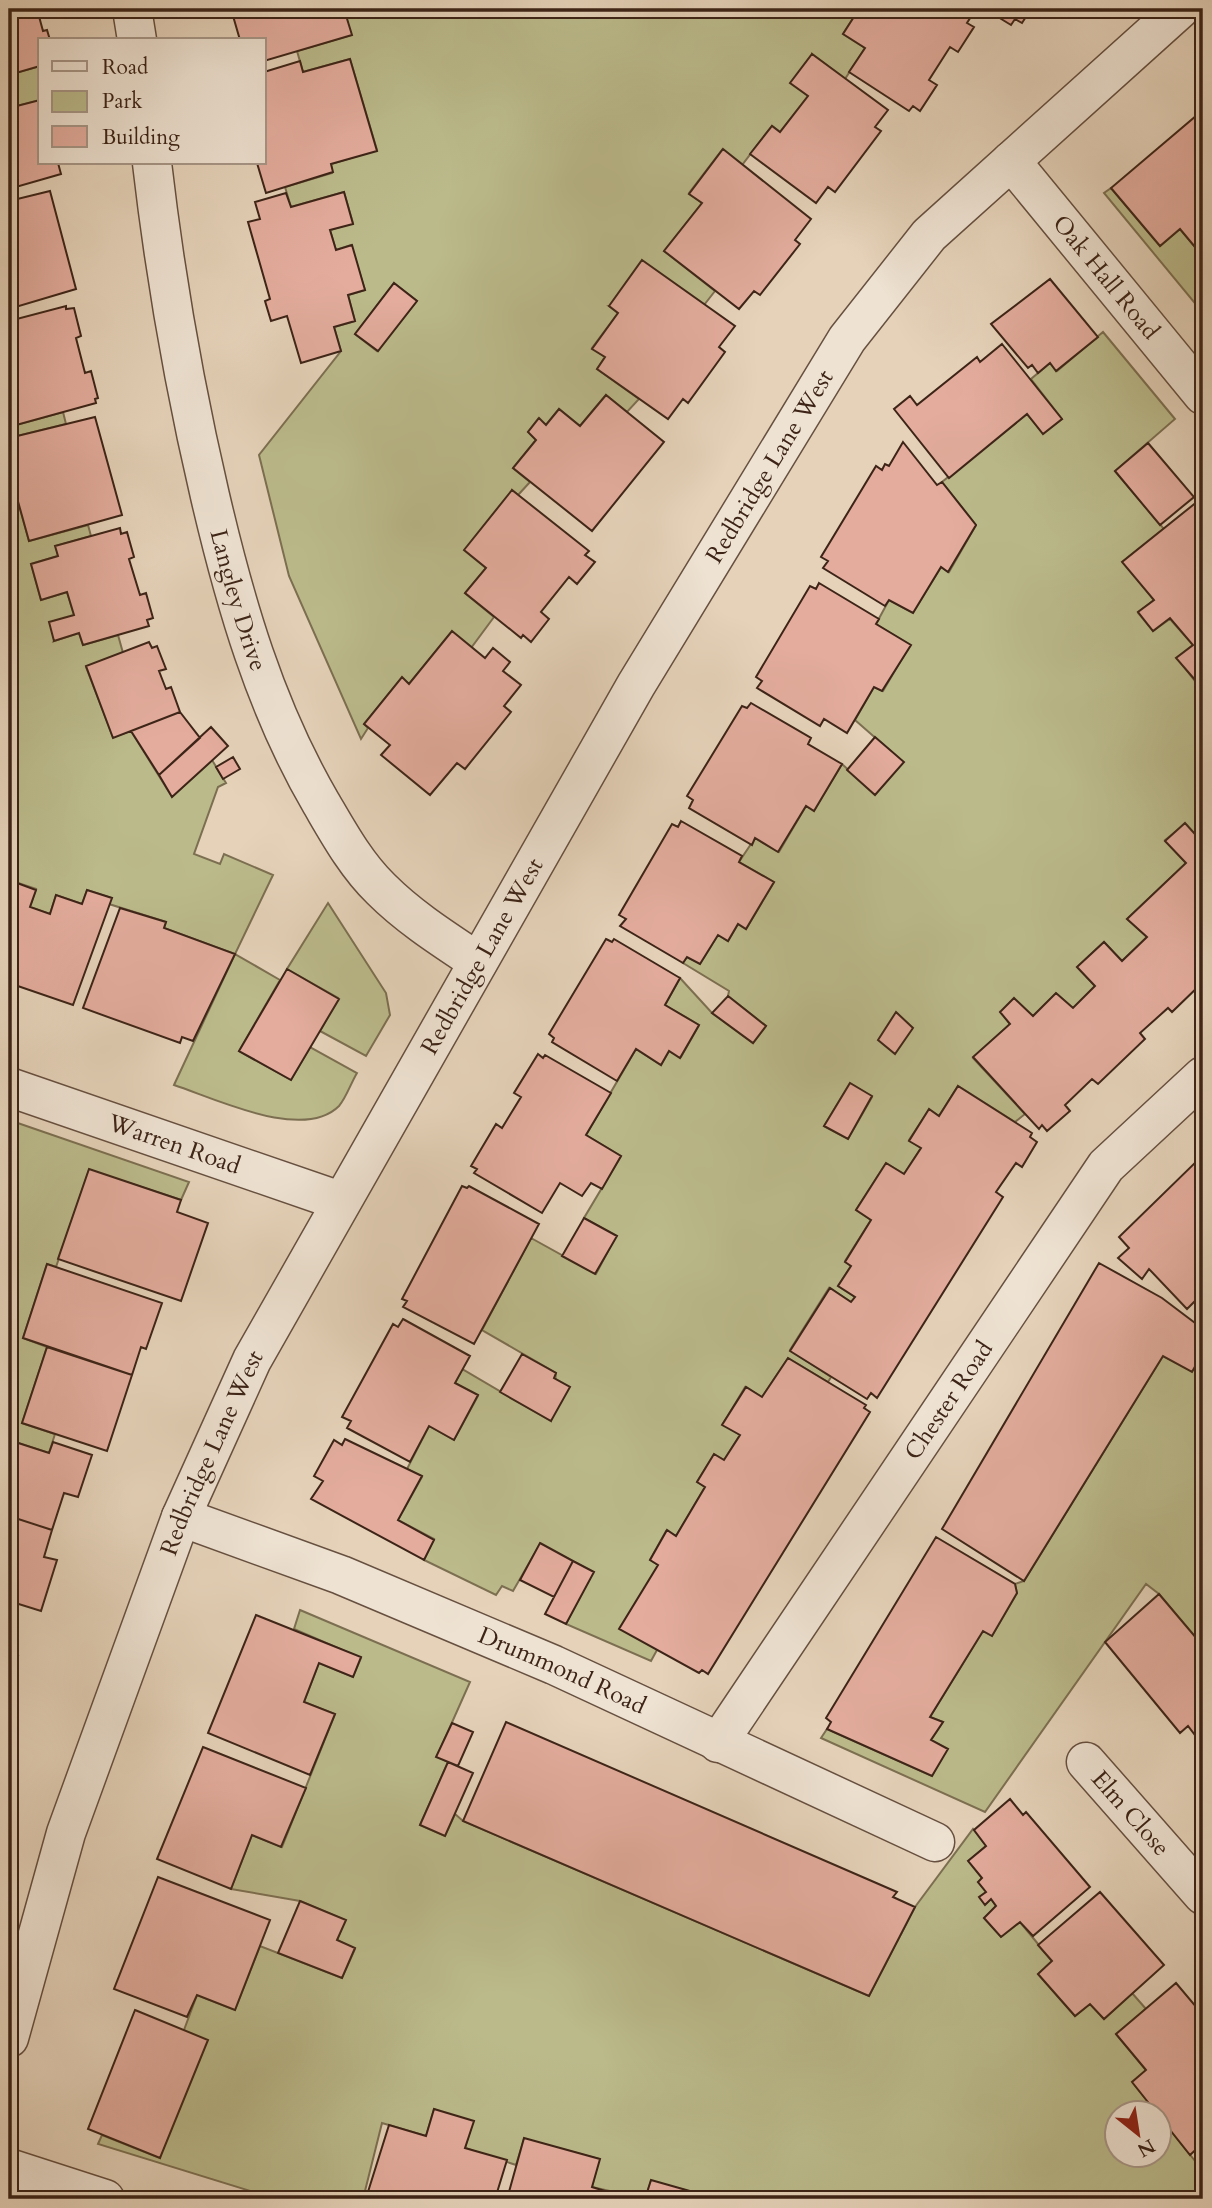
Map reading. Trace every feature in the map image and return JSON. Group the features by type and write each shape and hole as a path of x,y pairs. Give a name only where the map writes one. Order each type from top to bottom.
{"street":[{"path":"132,9 137,38"},
{"name":"Redbridge Lane West","path":"9,2038 66,1833 181,1517 252,1360 340,1201 636,685 847,339 929,235 1180,9"},
{"name":"Oak Hall Road","path":"1011,161 1203,395"},
{"name":"Langley Drive","path":"152,164 165,276 206,480 247,634 282,727 343,841 380,888 425,927 478,962"},
{"name":"Chester Road","path":"718,1743 1106,1166 1203,1076"},
{"name":"Warren Road","path":"9,1087 340,1201"},
{"name":"Drummond Road","path":"181,1517 341,1575 517,1649 935,1842"},
{"name":"Elm Close","path":"1086,1762 1203,1895"},
{"path":"9,2168 105,2199"}],"green space":[{"path":"344,9 859,9 843,34 865,48 845,79 812,54 808,96 780,132 772,126 742,165 722,150 689,193 702,203 664,251 715,291 704,305 609,306 618,313 592,348 605,357 597,369 639,399 627,412 606,395 580,426 559,409 546,425 538,419 528,432 536,440 513,468 530,482 518,495 512,490 486,568 465,593 494,617 471,648 452,632 409,684 402,678 364,724 368,728 361,739 289,576 259,455 341,351 334,327 355,321 348,295 365,290 351,245 336,250 330,230 353,223 344,192 291,207 285,187 332,173 331,164 377,150 350,59 303,72 297,51 351,35","holes":["394,283 417,301 377,351 355,334"]},
{"path":"38,67 38,101 9,108 9,75"},
{"path":"1111,188 1160,246 1180,229 1195,247 1203,240 1203,313 1104,193"},
{"path":"1103,332 1175,419 1115,471 1164,529 1123,562 1154,600 1138,613 1153,631 1170,619 1193,645 1177,658 1195,681 1203,675 1203,843 1185,824 1165,840 1186,863 1127,919 1147,937 1122,961 1104,942 1077,967 1095,986 1073,1008 1056,993 1033,1016 1001,1012 1010,1024 973,1058 1025,1114 1015,1122 958,1086 939,1116 929,1110 909,1140 921,1148 904,1174 886,1163 856,1210 871,1220 845,1261 851,1266 838,1286 855,1297 851,1302 829,1288 790,1350 831,1377 828,1382 788,1358 762,1397 745,1387 723,1424 740,1435 724,1460 714,1454 697,1482 705,1487 676,1536 666,1531 650,1560 658,1565 657,1650 651,1661 566,1624 593,1572 540,1544 513,1591 502,1586 496,1595 424,1560 434,1539 398,1520 422,1477 407,1469 429,1426 454,1440 478,1396 455,1383 462,1369 551,1421 556,1373 482,1330 531,1238 596,1274 616,1236 584,1218 621,1156 586,1135 636,1049 661,1065 669,1051 681,1057 699,1025 665,1005 680,978 712,1013 753,1043 766,1026 728,996 729,991 683,963 687,957 700,964 718,935 728,941 738,924 746,929 774,882 739,862 755,838 779,852 806,806 814,810 842,764 875,794 903,762 855,720 874,687 883,691 910,645 876,624 889,600 913,613 941,567 949,572 976,525 942,482 1027,414 1043,433 1062,419 1031,379 1050,363 1057,371","holes":["850,1083 872,1097 848,1139 824,1126"]},
{"path":"63,412 66,424 9,438 9,427"},
{"path":"9,469 29,541 88,525 91,536 56,546 58,556 31,564 41,600 67,592 74,615 54,641 79,633 83,645 118,635 123,653 86,667 113,737 131,731 172,797 212,760 226,783 218,787 194,854 220,864 224,854 273,875 235,954 164,928 166,922 109,904 111,898 87,890 82,904 56,895 50,914 30,907 36,889 9,880"},
{"path":"328,903 386,993 390,1015 366,1056 320,1031 338,998 287,969"},
{"path":"235,954 280,980 239,1051 291,1080 310,1047 357,1073 339,1106 323,1116 304,1120 282,1119 234,1107 174,1085"},
{"path":"9,1120 189,1182 181,1200 89,1170 56,1267 47,1264 23,1338 47,1347 22,1423 55,1434 49,1453 9,1440"},
{"path":"1203,1352 1203,1646 1159,1594 1146,1584 985,1812 821,1738 827,1729 932,1776 947,1749 931,1740 943,1722 930,1717 983,1631 992,1636 1017,1593 1015,1584 1024,1581 1163,1356 1192,1371"},
{"path":"300,1610 470,1682 437,1756 448,1762 420,1825 445,1836 455,1814 463,1821 869,1996 915,1907 973,1829 986,1846 969,1861 982,1878 978,1882 986,1892 980,1898 985,1904 991,1899 996,1906 984,1918 1001,1937 1020,1922 1052,1961 1038,1974 1075,2016 1090,2004 1104,2019 1132,1993 1146,2009 1116,2034 1146,2070 1133,2083 1147,2100 1104,2100 1104,2170 1174,2170 1174,2135 1203,2171 1203,2199 752,2199 744,2196 740,2199 718,2199 651,2181 645,2199 592,2187 599,2159 524,2139 516,2165 465,2148 472,2124 434,2109 426,2136 382,2123 363,2199 276,2199 98,2144 102,2135 160,2158 184,2030 197,1995 235,2010 260,1946 342,1978 355,1949 337,1940 345,1920 300,1901 231,1889 252,1835 282,1847 335,1714 304,1702 319,1663 353,1677 361,1658 294,1629"}],"building":[{"path":"9,9 37,9 43,31 47,30 49,38 38,38 38,67 9,75"},
{"path":"231,9 344,9 352,35 266,60 266,38 239,38"},
{"path":"859,9 962,9 972,15 967,23 974,27 958,52 950,47 929,80 937,85 920,111 913,106 909,111 849,72 865,48 843,34"},
{"path":"985,9 1031,9 1022,23 1015,19 1011,25"},
{"path":"812,54 888,110 875,127 881,131 835,192 828,187 816,203 750,154 772,126 780,132 808,96 790,83"},
{"path":"350,59 377,151 331,164 333,172 266,193 257,164 266,164 266,71 300,61 303,72"},
{"path":"38,101 38,164 58,164 61,174 9,189 9,108"},
{"path":"1203,110 1203,210 1200,213 1203,216 1203,240 1195,247 1180,229 1160,246 1111,188"},
{"path":"723,149 811,219 795,240 800,244 760,295 754,291 739,309 664,251 702,203 689,194"},
{"path":"50,191 76,289 9,309 9,201"},
{"path":"344,192 353,224 330,230 336,250 352,245 365,290 348,295 355,321 334,327 341,351 301,363 287,316 271,321 265,301 270,299 248,222 260,219 255,202 286,193 291,207"},
{"path":"642,260 735,326 719,347 725,352 688,403 683,399 668,419 597,369 605,357 592,349 618,313 609,306"},
{"path":"1050,279 1098,337 1056,371 1050,363 1038,373 1032,365 1028,368 991,324"},
{"path":"394,283 417,301 378,351 355,334"},
{"path":"66,306 66,309 74,308 81,336 76,338 85,373 91,371 98,398 95,399 96,403 9,427 9,321"},
{"path":"1002,344 1062,419 1043,434 1027,414 949,478 894,409 910,396 917,405 977,357 980,362"},
{"path":"606,395 664,442 592,531 513,468 536,440 528,432 539,418 546,425 559,409 580,426"},
{"path":"95,417 122,515 29,541 9,469 9,438"},
{"path":"903,442 937,485 942,482 976,525 948,572 941,567 913,613 889,600 885,606 823,568 828,561 821,557 876,466 882,470 885,464 889,466"},
{"path":"1148,443 1194,497 1160,525 1115,471"},
{"path":"512,490 589,551 585,555 595,562 577,584 569,577 541,612 549,619 531,642 523,635 521,638 465,593 486,568 464,550"},
{"path":"1203,497 1203,675 1196,681 1176,658 1193,645 1170,618 1153,631 1138,612 1154,600 1122,562"},
{"path":"120,528 121,534 127,532 134,557 129,559 140,595 146,593 153,618 147,620 149,626 83,645 79,633 54,641 49,622 74,615 67,592 41,600 31,564 58,556 55,546"},
{"path":"819,583 879,619 876,624 911,645 882,691 874,687 847,733 824,719 820,726 757,688 762,681 756,677 810,586 816,589"},
{"path":"452,631 485,658 493,648 510,662 503,671 521,685 504,706 511,712 465,769 457,763 430,795 381,755 390,745 364,724 402,677 409,684"},
{"path":"149,642 152,648 157,646 166,669 159,671 166,689 171,687 180,712 113,738 86,666"},
{"path":"751,703 811,738 808,744 842,764 814,811 806,806 778,852 755,838 752,845 689,808 693,800 687,796 742,706 747,708"},
{"path":"180,712 200,738 159,775 131,731"},
{"path":"211,727 228,746 172,797 159,775"},
{"path":"875,737 904,762 875,795 847,770"},
{"path":"233,757 240,769 223,779 216,767"},
{"path":"681,821 742,856 739,862 774,882 746,929 738,924 728,941 718,935 700,964 687,957 683,963 620,926 626,919 619,915 672,824 678,827"},
{"path":"1185,823 1203,843 1203,982 1172,1012 1168,1008 1140,1033 1145,1039 1098,1084 1092,1079 1065,1105 1070,1111 1047,1131 1042,1125 1039,1129 973,1057 1010,1024 1000,1012 1014,998 1033,1016 1056,993 1073,1008 1095,986 1077,967 1104,942 1122,961 1147,937 1127,919 1186,863 1165,841"},
{"path":"9,880 36,890 30,907 50,914 56,895 82,904 87,890 112,898 73,1005 9,983"},
{"path":"120,908 166,922 164,928 235,954 193,1041 182,1037 180,1043 83,1008"},
{"path":"606,939 612,942 614,939 680,978 665,1005 699,1025 680,1058 669,1051 661,1065 636,1049 617,1081 552,1042 554,1038 549,1034"},
{"path":"287,969 339,999 291,1080 239,1051"},
{"path":"728,996 766,1026 753,1043 712,1013"},
{"path":"896,1012 913,1028 895,1054 878,1040"},
{"path":"538,1054 543,1058 545,1055 611,1093 586,1135 621,1156 602,1189 591,1183 582,1196 560,1183 542,1213 474,1173 477,1169 471,1166 496,1124 502,1128 521,1097 514,1093"},
{"path":"850,1083 872,1096 848,1139 824,1126"},
{"path":"958,1086 1032,1133 1030,1137 1037,1142 1022,1167 1016,1163 996,1192 1003,1197 877,1398 871,1393 867,1399 790,1351 830,1288 851,1302 855,1297 838,1286 851,1266 845,1262 871,1220 856,1210 886,1163 904,1174 921,1148 909,1141 929,1109 939,1116"},
{"path":"1203,1155 1203,1293 1187,1309 1149,1269 1142,1279 1118,1258 1129,1248 1119,1237"},
{"path":"89,1169 181,1200 177,1212 208,1223 181,1301 58,1259"},
{"path":"462,1186 469,1186 539,1224 474,1344 403,1307 407,1301 402,1299"},
{"path":"584,1218 617,1236 595,1274 562,1256"},
{"path":"1099,1263 1162,1298 1203,1329 1203,1352 1192,1372 1163,1356 1024,1581 942,1529"},
{"path":"47,1264 162,1303 146,1349 141,1347 132,1375 23,1338"},
{"path":"403,1319 470,1356 455,1383 478,1395 454,1440 429,1426 410,1462 347,1428 351,1421 342,1417 393,1324 398,1327"},
{"path":"47,1347 132,1375 107,1451 22,1423"},
{"path":"522,1354 556,1373 554,1378 570,1387 551,1421 500,1392"},
{"path":"788,1358 866,1405 864,1408 870,1412 708,1674 702,1670 699,1673 619,1629 658,1565 650,1560 667,1530 676,1536 705,1487 697,1482 714,1454 724,1460 740,1435 722,1425 746,1387 762,1397"},
{"path":"345,1439 422,1476 398,1520 434,1540 424,1560 311,1499 323,1481 314,1476 334,1440 342,1445"},
{"path":"9,1440 49,1453 53,1442 92,1455 78,1497 64,1493 52,1530 9,1516"},
{"path":"9,1516 52,1530 44,1557 57,1560 41,1611 9,1601"},
{"path":"936,1537 1015,1584 1017,1593 992,1636 983,1631 930,1717 943,1722 931,1740 948,1749 932,1776 827,1729 831,1722 826,1718"},
{"path":"540,1543 573,1561 554,1597 520,1580"},
{"path":"573,1561 594,1572 566,1624 545,1614"},
{"path":"1159,1594 1203,1646 1203,1735 1198,1739 1188,1726 1180,1733 1105,1642"},
{"path":"256,1615 361,1657 353,1677 319,1663 304,1702 335,1714 310,1775 208,1733"},
{"path":"9,1653 18,1656 9,1682"},
{"path":"506,1722 897,1892 893,1897 915,1907 869,1996 463,1821"},
{"path":"452,1723 473,1732 458,1766 436,1757"},
{"path":"203,1747 306,1788 281,1847 252,1835 231,1889 157,1859"},
{"path":"448,1762 473,1773 445,1836 420,1825"},
{"path":"1010,1799 1023,1815 1026,1812 1090,1887 1033,1936 1020,1922 1001,1937 984,1918 996,1906 991,1899 985,1905 979,1897 986,1892 978,1882 982,1878 968,1861 986,1846 974,1830"},
{"path":"158,1877 270,1920 235,2010 197,1995 187,2017 114,1989"},
{"path":"1100,1892 1164,1965 1104,2019 1090,2004 1075,2016 1038,1974 1052,1961 1038,1945"},
{"path":"300,1901 346,1920 337,1940 355,1948 342,1978 278,1953"},
{"path":"1176,1983 1203,2015 1203,2143 1190,2155 1174,2135 1174,2100 1146,2100 1132,2082 1146,2070 1116,2034"},
{"path":"135,2010 208,2040 160,2158 88,2129"},
{"path":"434,2109 474,2121 465,2148 507,2160 495,2199 380,2199 367,2195 389,2125 426,2136"},
{"path":"524,2138 600,2159 592,2187 631,2199 507,2199"},
{"path":"651,2180 718,2199 645,2199"}]}
